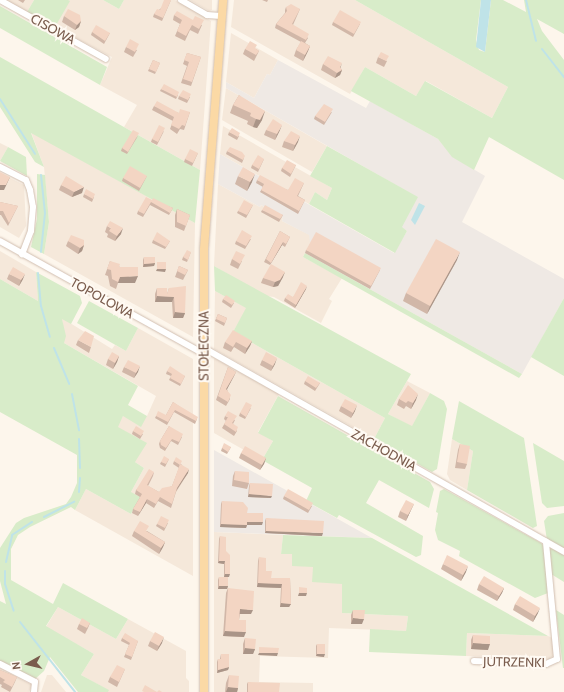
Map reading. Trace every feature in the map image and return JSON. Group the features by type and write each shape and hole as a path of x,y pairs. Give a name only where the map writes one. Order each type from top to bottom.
{"main road":[{"name":"STOŁECZNA","path":"204,692 204,219 223,0"}],"street":[{"name":"CISOWA","path":"0,0 106,58"},
{"path":"181,0 207,15 222,16"},
{"path":"0,167 26,180 30,190 33,207 31,231 22,254"},
{"name":"TOPOLOWA","path":"0,241 204,351"},
{"name":"ZACHODNIA","path":"204,351 564,552"},
{"name":"JUTRZENKI","path":"474,661 546,664 554,662 557,653 546,542"},
{"path":"0,664 35,682 34,692"}],"shaded area":[{"path":"6,0 34,0 27,12"},
{"path":"68,0 103,0 119,9 124,0 175,0 211,21 200,170 124,127 137,105 100,85 112,57 55,27"},
{"path":"190,0 212,0 212,10 209,11"},
{"path":"234,0 355,0 508,87 492,118 426,81 416,96 365,67 350,94 231,27"},
{"path":"231,33 278,60 270,75 267,74 254,98 226,82"},
{"path":"278,60 366,108 370,101 438,139 453,157 485,176 462,222 564,279 564,298 522,374 305,253 310,243 309,235 282,221 283,218 261,205 260,207 218,184 220,154 394,253 407,231 401,227 417,197 226,88 226,82 254,98 267,74 270,75"},
{"path":"226,88 327,146 312,172 222,120"},
{"path":"223,126 332,188 327,200 315,192 309,204 220,154"},
{"path":"31,132 195,223 193,337 44,254 49,222 44,167"},
{"path":"0,143 8,147 0,161"},
{"path":"0,173 24,185 26,226 19,238 0,227"},
{"path":"218,184 260,207 261,205 283,218 282,221 310,235 310,243 303,257 342,278 329,299 332,301 321,323 274,297 266,296 214,266"},
{"path":"0,251 36,272 38,301 0,279"},
{"path":"215,291 247,308 233,332 385,418 374,439 214,349"},
{"path":"62,318 112,349 115,345 126,351 138,328 193,359 193,576 75,510 86,489 131,514 138,503 131,492 144,468 135,462 117,427 123,416 147,416 156,396 64,343"},
{"path":"214,358 279,394 258,432 273,441 262,460 214,433"},
{"path":"407,381 430,393 412,427 388,414"},
{"path":"452,439 473,451 467,490 450,480 447,474"},
{"path":"214,450 372,538 214,532"},
{"path":"214,532 283,535 281,554 292,554 342,584 342,613 408,616 406,631 329,628 328,658 260,656 259,682 313,683 313,692 214,692"},
{"path":"58,607 116,639 128,619 186,651 186,678 189,681 189,692 108,692 108,690 81,675 94,654 46,627"},
{"path":"467,633 548,636 552,638 554,655 549,659 466,656"},
{"path":"0,668 32,685 29,692 0,692"},
{"path":"47,675 52,675 66,692 41,692"}],"green space":[{"path":"34,0 70,1 55,27 27,12"},
{"path":"103,0 124,0 119,9"},
{"path":"355,0 481,0 476,40 479,50 485,52 491,0 503,0 526,12 524,0 564,0 564,34 537,19 542,31 564,60 564,180 489,137 474,170 452,157 438,139 351,91 365,67 416,96 425,81 492,118 508,87"},
{"path":"0,6 107,67 100,85 0,28"},
{"path":"0,57 200,170 195,223 31,133 44,167 35,162 0,107"},
{"path":"327,146 418,197 402,227 407,231 395,253 309,204 315,192 327,200 332,188 310,176"},
{"path":"8,147 26,157 27,176 0,161"},
{"path":"37,174 45,175 49,222 44,254 31,247 37,219"},
{"path":"305,253 522,374 519,378 303,257"},
{"path":"214,266 411,374 388,414 412,426 430,393 444,401 447,409 437,469 432,472 374,439 385,418 233,332 246,308 215,291"},
{"path":"36,272 80,296 82,303 71,324 62,319 66,336 64,343 138,386 128,405 147,416 141,427 123,416 118,427 147,443 135,462 144,468 131,492 140,497 131,514 86,489 75,510 71,507 30,527 18,535 11,549 11,580 53,604 63,583 128,619 116,639 58,607 46,626 94,654 81,675 109,690 108,692 78,692 50,657 44,671 34,680 0,661 0,601 6,604 0,581 0,548 16,523 24,518 66,504 77,483 77,455 0,412 0,279 38,301"},
{"path":"564,298 564,376 531,357"},
{"path":"89,301 138,328 126,351 77,323"},
{"path":"278,396 430,482 434,489 429,508 379,480 366,503 423,536 421,555 416,557 339,515 337,518 306,501 312,488 262,460 273,441 258,433"},
{"path":"459,401 524,438 537,526 533,528 467,490 473,451 452,439"},
{"path":"533,443 564,461 564,506 547,508 542,503"},
{"path":"444,489 544,546 548,593 535,598 459,556 460,551 438,540 435,530 438,513 436,512 440,491"},
{"path":"564,513 564,549 547,540 544,521 548,516"},
{"path":"283,535 372,538 548,636 467,633 466,656 369,652 370,629 406,631 408,616 342,613 342,584 312,582 313,567 292,566 292,554 281,554"},
{"path":"553,548 564,554 564,582 551,574 549,549"},
{"path":"556,610 564,615 564,668 563,668"}],"water":[{"path":"481,0 491,0 485,52 476,47"},
{"path":"419,203 425,206 415,225 411,220"}],"building":[{"path":"164,0 171,0 163,18 154,14 157,9 160,10"},
{"path":"291,4 300,9 292,24 309,34 306,40 276,24 287,11 286,7"},
{"path":"68,9 80,15 81,21 77,25 64,16"},
{"path":"340,10 361,22 354,34 333,22"},
{"path":"177,11 193,20 195,16 204,20 199,29 192,25 186,36 177,31 182,20 174,15"},
{"path":"96,25 110,33 105,41 92,32"},
{"path":"130,39 139,44 135,52 126,47"},
{"path":"250,41 257,45 255,48 259,51 256,55 245,49"},
{"path":"301,41 310,46 305,55 296,50"},
{"path":"381,52 389,56 386,61 378,57"},
{"path":"187,53 201,57 192,82 183,79 189,62 184,60"},
{"path":"328,56 342,63 340,67 342,70 337,73 323,64"},
{"path":"153,60 160,63 156,72 149,69"},
{"path":"164,84 179,92 177,97 161,89"},
{"path":"183,90 191,94 188,100 179,96"},
{"path":"239,95 265,111 260,120 250,116 251,113 233,105"},
{"path":"157,101 179,113 180,109 190,112 185,126 182,125 179,129 171,125 174,117 154,106"},
{"path":"324,104 333,109 325,122 315,116"},
{"path":"273,119 282,125 277,134 266,130"},
{"path":"159,125 165,128 158,142 152,139"},
{"path":"232,128 240,133 238,137 229,132"},
{"path":"133,130 139,133 128,152 122,148"},
{"path":"291,131 300,136 295,145 284,141"},
{"path":"230,147 242,152 245,156 243,160 227,151"},
{"path":"190,149 198,153 193,163 185,159"},
{"path":"258,155 264,159 259,169 252,165"},
{"path":"287,160 296,165 291,174 282,168"},
{"path":"130,166 147,176 140,188 123,178"},
{"path":"243,167 255,174 250,182 238,176"},
{"path":"0,172 10,177 6,185 0,185"},
{"path":"260,175 288,190 295,178 304,183 297,196 305,200 299,211 261,190 264,184 257,180"},
{"path":"66,176 84,187 74,192 61,185"},
{"path":"86,189 95,194 93,199 84,194"},
{"path":"146,197 152,200 153,198 173,208 170,213 151,202 144,214 138,211"},
{"path":"244,200 253,205 247,215 238,211"},
{"path":"0,202 18,206 9,223 3,211 0,211"},
{"path":"265,205 283,215 280,219 262,210"},
{"path":"177,209 190,215 186,226 177,222"},
{"path":"110,221 123,228 117,236 109,231 111,228 107,226"},
{"path":"242,230 252,236 246,246 236,241"},
{"path":"280,231 290,237 286,244 283,242 271,263 266,259"},
{"path":"157,232 170,241 166,247 153,240"},
{"path":"316,232 381,268 371,286 306,250"},
{"path":"71,235 84,240 84,245 80,248 68,241"},
{"path":"436,239 460,252 430,306 406,293"},
{"path":"187,250 191,252 188,260 183,257"},
{"path":"236,251 245,255 240,264 232,259"},
{"path":"144,257 155,257 155,263 144,264"},
{"path":"110,261 120,264 119,267 138,267 138,276 120,277 118,282 112,279 111,270 107,269"},
{"path":"157,262 166,262 166,269 157,269"},
{"path":"271,264 285,272 280,280 275,282 263,278"},
{"path":"179,266 188,270 185,275 177,271"},
{"path":"13,267 25,274 21,280 9,274"},
{"path":"301,282 307,286 296,305 285,298 288,294 293,297"},
{"path":"186,286 185,313 175,312 174,297 157,296 157,288 167,288 167,294 169,288"},
{"path":"226,295 235,301 232,305 223,299"},
{"path":"218,314 227,318 225,323 216,319"},
{"path":"233,330 252,341 247,348 236,342 233,347 225,342"},
{"path":"85,331 94,336 91,347 78,340"},
{"path":"112,352 119,356 115,363 108,359"},
{"path":"266,352 277,358 273,366 262,360"},
{"path":"128,360 140,366 136,373 124,367"},
{"path":"170,366 185,376 181,384 170,378 172,374 167,371"},
{"path":"228,367 236,372 226,389 231,395 228,402 218,396"},
{"path":"308,376 320,383 316,388 305,381"},
{"path":"408,385 418,394 413,403 408,401 406,403 399,399"},
{"path":"345,399 357,405 353,413 341,406"},
{"path":"173,402 198,417 196,421 175,410 168,422 156,416 158,411 166,415"},
{"path":"246,402 252,405 246,417 240,413"},
{"path":"228,411 237,416 232,423 238,427 236,432 224,424 228,417 225,416"},
{"path":"136,426 144,431 141,436 133,431"},
{"path":"169,426 183,434 179,442 172,439 166,448 161,445 160,441"},
{"path":"224,443 231,447 228,452 222,448"},
{"path":"460,444 470,446 467,464 457,462"},
{"path":"245,446 266,458 262,465 241,453"},
{"path":"164,456 169,459 166,464 161,462"},
{"path":"176,457 182,461 180,465 174,461"},
{"path":"180,464 189,469 177,488 172,504 160,497 156,504 147,499 140,512 133,509 142,494 136,490 149,469 154,472 147,485 159,492 162,488 172,486"},
{"path":"235,471 249,472 249,483 234,480"},
{"path":"250,483 273,484 272,496 249,494"},
{"path":"288,489 313,503 309,510 284,496"},
{"path":"406,500 414,504 408,515 400,511"},
{"path":"222,501 243,502 248,508 247,513 263,513 263,522 247,522 247,525 221,524"},
{"path":"161,516 169,520 165,528 157,524"},
{"path":"266,518 324,521 323,533 266,531"},
{"path":"140,521 149,526 146,531 165,542 161,548 134,531"},
{"path":"220,536 226,537 226,551 230,555 230,574 225,574 225,561 219,561"},
{"path":"447,555 468,566 463,575 443,564"},
{"path":"259,557 266,558 266,571 272,571 271,578 290,578 291,604 281,603 282,584 258,583"},
{"path":"484,576 504,588 499,596 479,584"},
{"path":"219,577 228,577 228,586 219,586"},
{"path":"299,587 307,588 307,593 299,593"},
{"path":"228,588 254,591 253,610 240,609 239,620 246,620 246,632 225,631"},
{"path":"520,596 540,608 535,616 515,604"},
{"path":"353,610 365,610 364,619 353,618"},
{"path":"82,618 90,623 87,628 79,624"},
{"path":"155,632 164,637 159,646 150,641"},
{"path":"125,633 138,641 132,657 125,654 130,643 122,638"},
{"path":"473,635 490,636 490,644 473,643"},
{"path":"245,638 256,639 255,649 245,648"},
{"path":"317,644 325,644 325,654 317,654"},
{"path":"259,647 279,648 278,653 259,653"},
{"path":"221,654 229,654 229,667 218,670 218,659 221,659"},
{"path":"117,665 125,669 119,682 110,677"},
{"path":"0,670 17,677 12,687 3,682 5,680 0,677"},
{"path":"229,675 239,676 238,688 228,687"},
{"path":"248,682 280,683 279,692 248,692"},
{"path":"145,685 157,692 142,691"}],"waterway":[{"path":"526,0 536,41"},
{"path":"542,49 564,77"},
{"path":"0,99 35,154"},
{"path":"41,175 45,213 41,252"},
{"path":"38,273 41,306 50,337"},
{"path":"54,348 69,384"},
{"path":"72,394 79,430"},
{"path":"79,439 80,468"},
{"path":"79,492 80,478"},
{"path":"44,517 74,502"},
{"path":"6,562 12,535 32,522"},
{"path":"5,571 5,584 14,611"},
{"path":"20,622 75,692"}]}
